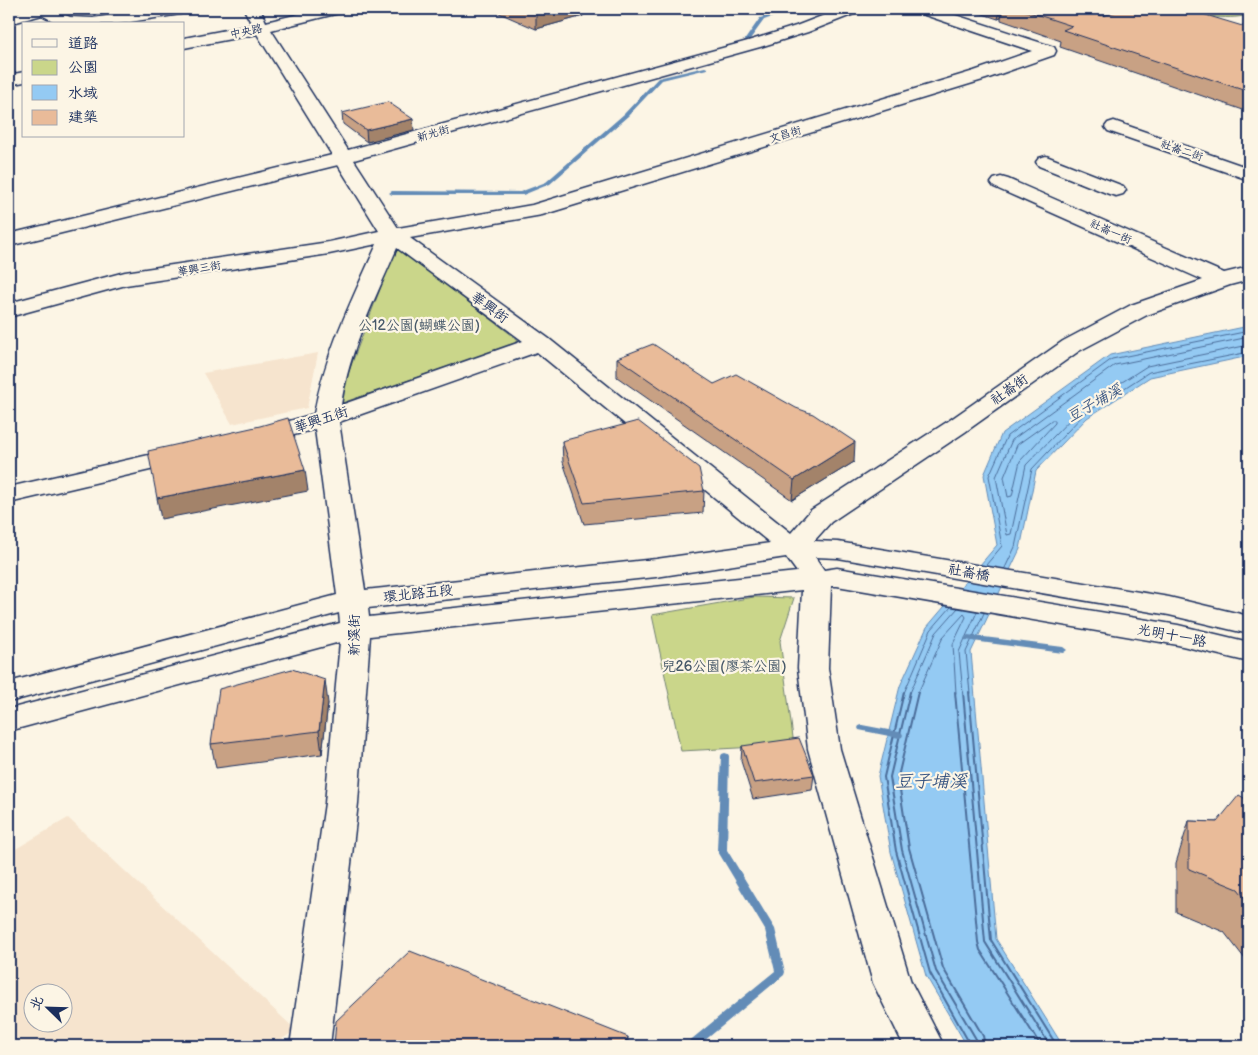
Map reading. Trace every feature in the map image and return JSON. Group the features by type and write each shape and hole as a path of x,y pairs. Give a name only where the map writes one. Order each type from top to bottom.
{"street":[{"path":"9,19 44,9 67,22"},
{"path":"103,9 124,21"},
{"path":"109,22 124,21 180,9"},
{"name":"華興街","path":"252,9 261,28 392,235 540,343 793,548 831,569"},
{"name":"中央路","path":"185,43 261,28 337,9"},
{"name":"新光街","path":"9,240 342,158 754,44 802,29 853,9"},
{"name":"文昌街","path":"392,235 535,211 980,75 1048,50 922,9"},
{"name":"社崙二街","path":"1114,127 1249,174"},
{"path":"1046,162 1116,190"},
{"name":"社崙一街","path":"1001,183 1222,280"},
{"name":"華興三街","path":"9,310 125,279 329,248 392,235"},
{"name":"新溪街","path":"310,1046 345,770 355,614 348,578 326,418 335,372 352,326 392,235"},
{"name":"社崙街","path":"793,548 822,516 956,427 1071,346 1139,310 1222,280 1249,273"},
{"name":"華興五街","path":"235,443 326,418 540,343"},
{"path":"9,494 207,449"},
{"name":"環北路五段","path":"9,692 355,614 793,548"},
{"path":"831,569 813,668 824,749 892,983 924,1046"},
{"name":"環北路五段","path":"9,720 355,614 831,569"},
{"name":"社崙橋","path":"831,569 1098,607"},
{"name":"光明十一路","path":"1098,607 1169,606 1249,625"},
{"name":"光明十一路","path":"1098,607 1178,635 1249,652"}],"shaded area":[{"path":"318,353 307,408 232,424 203,373"},
{"path":"68,818 296,1030 271,1046 9,1046 9,853"}],"green space":[{"path":"1175,9 1249,9 1249,15 1221,17"},
{"name":"公12公園(蝴蝶公園)","path":"396,247 521,342 336,405"},
{"name":"兒26公園(廖茶公園)","path":"754,597 794,598 780,641 794,745 681,751 652,615"}],"water":[{"name":"豆子埔溪","path":"1249,326 1249,356 1150,377 1087,418 1036,471 1020,549 971,652 996,939 1063,1046 967,1046 926,976 891,852 878,776 900,686 927,627 997,545 984,475 1002,433 1110,355"}],"building":[{"path":"1020,9 1081,9 1103,16 1123,9 1186,9 1249,28 1249,92 1063,30 1072,26"},
{"path":"388,102 413,119 366,130 342,113"},
{"path":"653,344 714,384 736,374 796,408 813,414 855,442 794,480 617,358"},
{"path":"288,418 305,470 157,498 148,451"},
{"path":"638,421 699,468 704,491 584,503 562,441"},
{"path":"292,669 325,680 319,731 211,744 219,689"},
{"path":"799,738 814,775 754,783 742,746"},
{"path":"1239,795 1249,801 1249,903 1238,889 1189,869 1189,821 1217,822"},
{"path":"410,951 628,1037 623,1046 334,1046 336,1021"}],"waterway":[{"path":"746,41 762,19 793,9"},
{"path":"392,193 521,194 548,183 626,115 660,79 705,68"},
{"path":"968,638 1063,650"},
{"path":"862,728 899,735"},
{"path":"691,1046 780,972 770,929 722,850 725,756"}]}
